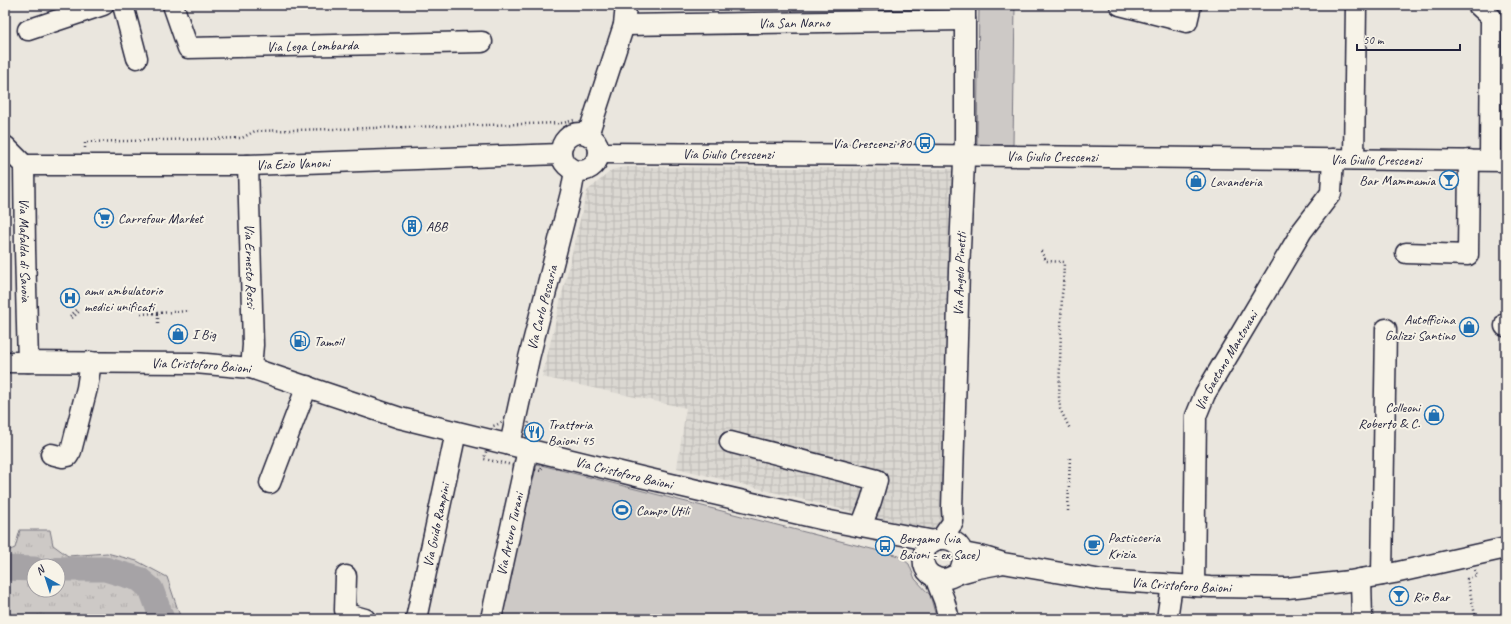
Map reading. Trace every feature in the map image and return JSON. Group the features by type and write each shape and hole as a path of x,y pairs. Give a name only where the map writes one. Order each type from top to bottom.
{"street":[{"path":"28,30 103,5"},
{"path":"123,5 137,58"},
{"name":"Via Lega Lombarda","path":"173,5 188,48 482,42"},
{"path":"588,135 624,25 626,5"},
{"path":"1120,5 1187,22 1191,5"},
{"path":"1354,159 1356,5"},
{"path":"1478,5 1491,17 1499,59 1498,160"},
{"name":"Via San Narno","path":"624,25 965,13"},
{"name":"Via Angelo Pinetti","path":"937,540 953,522 952,508 958,297 964,155 965,13"},
{"path":"577,133 588,135 595,140 599,153 596,163 589,170 579,172 567,167 560,154 567,137 577,133"},
{"path":"5,146 24,165"},
{"name":"Via Giulio Crescenzi","path":"599,153 1498,160"},
{"name":"Via Ezio Vanoni","path":"24,165 248,165 560,154"},
{"name":"Via Gaetano Mantovani","path":"1194,586 1196,416 1205,394 1302,231 1331,193 1333,159"},
{"path":"1406,253 1468,254 1469,160"},
{"name":"Via Mafalda di Savoia","path":"24,165 31,215 25,249 28,362"},
{"name":"Via Ernesto Rossi","path":"248,165 253,345 251,368"},
{"name":"Via Carlo Pescaria","path":"518,447 529,358 571,193 575,171"},
{"path":"1382,575 1386,329"},
{"name":"Via Cristoforo Baioni","path":"5,362 195,363 251,368 382,412 456,432 656,481 856,526 937,540 950,540 958,545 963,553 984,557 1003,563 1102,580 1194,586 1287,588 1324,585 1361,579 1506,548"},
{"path":"51,454 63,457 68,456 71,452 87,388 90,362"},
{"path":"270,483 307,386"},
{"name":"Via Guido Rampini","path":"416,619 456,432"},
{"path":"730,442 877,480 871,501 856,526"},
{"name":"Via Arturo Turani","path":"491,619 518,447"},
{"name":"Via Cristoforo Baioni","path":"856,526 906,545 942,573 1003,563"},
{"path":"937,540 928,546 924,554 942,573 949,618"},
{"path":"942,573 963,564 963,553"},
{"path":"346,576 345,610 348,614 365,619"},
{"path":"1361,579 1362,619"},
{"path":"1167,619 1172,585"}],"path":[{"path":"86,165 85,142 242,138 255,131 563,123 572,121 582,116 587,109 595,110"},
{"path":"1041,251 1046,261 1064,262 1059,396 1060,409 1070,429"},
{"path":"71,317 80,309"},
{"path":"141,314 189,311"},
{"path":"158,313 158,323"},
{"path":"1068,512 1070,456"},
{"path":"1474,567 1477,576 1467,579 1476,619"}],"shaded area":[{"path":"628,167 953,169 947,516 934,532 677,468 686,408 542,377 587,191 612,170"}],"green space":[{"path":"979,5 1015,5 1013,145 977,144"},
{"name":"Campo Utili","path":"537,464 899,556 909,564 915,579 930,595 935,613 935,619 499,619"},
{"path":"20,530 50,530 53,545 68,556 107,553 137,561 167,577 181,619 5,619 5,552 15,548"}],"waterway":[{"path":"5,568 26,569"},
{"path":"66,569 105,569 139,579 151,589 162,619"}],"place":[{"name":"Via Crescenzi 80","path":"925,143"},
{"name":"Bar Mammamia","path":"1449,180"},
{"name":"Lavanderia","path":"1196,181"},
{"name":"Carrefour Market","path":"104,218"},
{"name":"ABB","path":"412,226"},
{"name":"amu ambulatorio medici unificati","path":"70,298"},
{"name":"Autofficina Galizzi Santino","path":"1469,327"},
{"name":"I Big","path":"178,334"},
{"name":"Tamoil","path":"300,341"},
{"name":"Colleoni Roberto & C.","path":"1434,415"},
{"name":"Trattoria Baioni 45","path":"534,432"},
{"name":"Campo Utili","path":"622,510"},
{"name":"Pasticceria Krizia","path":"1094,545"},
{"name":"Bergamo (via Baioni - ex Sace)","path":"885,546"},
{"name":"Rio Bar","path":"1399,596"}]}
